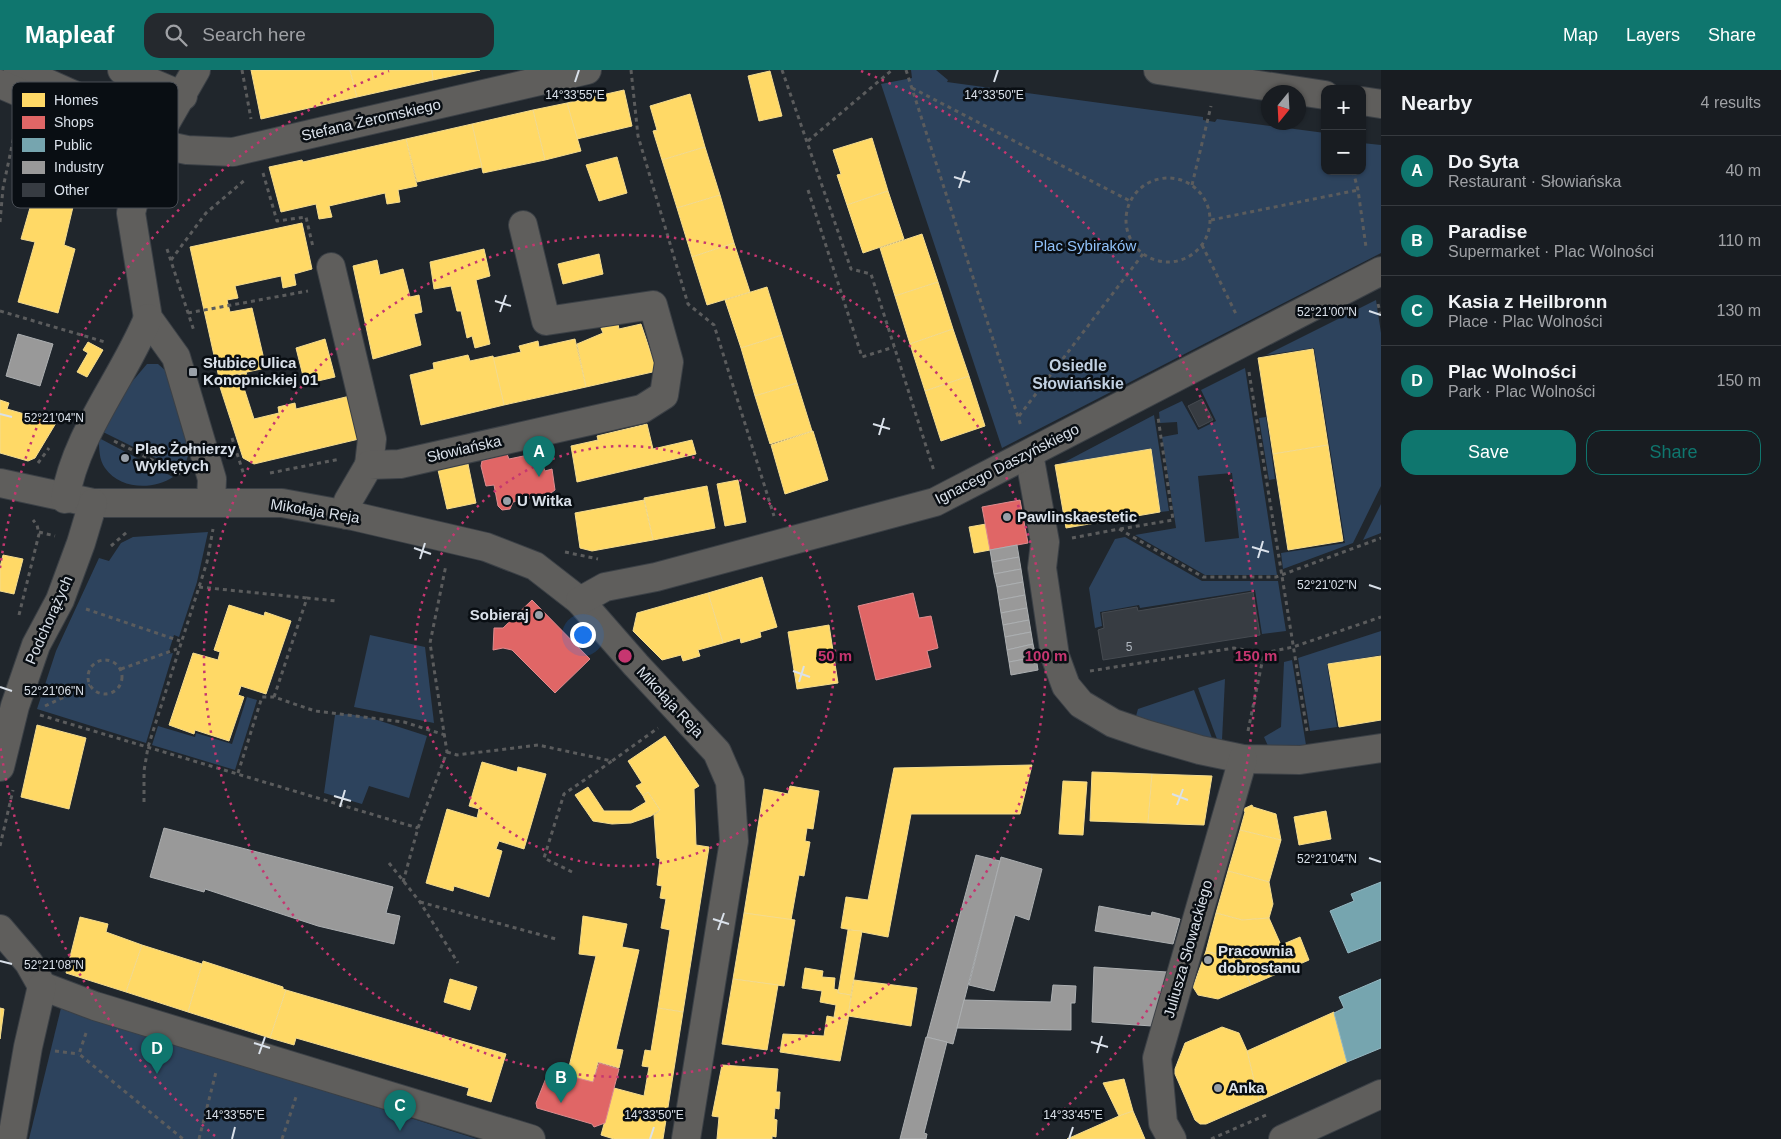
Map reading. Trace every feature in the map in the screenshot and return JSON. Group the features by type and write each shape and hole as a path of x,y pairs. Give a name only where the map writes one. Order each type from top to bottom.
{"street":[{"path":"18,70 45,82"},
{"path":"122,70 150,82"},
{"path":"178,102 183,96 196,70"},
{"name":"Stefana Żeromskiego","path":"178,148 188,150 233,152 587,70"},
{"path":"1158,70 1321,94"},
{"name":"Stefana Żeromskiego","path":"0,84 12,89"},
{"path":"178,94 183,96"},
{"path":"1366,102 1381,104"},
{"path":"132,208 131,213 148,318 176,357 212,479 208,513"},
{"name":"Słowiańska","path":"369,465 400,464 642,408 664,395 669,362 652,305 546,321 523,225"},
{"path":"327,268 372,438 369,465 348,501 347,515"},
{"name":"Ignacego Daszyńskiego","path":"580,601 605,587 656,576 935,502 1376,274"},
{"path":"65,498 68,480 90,429 135,349 148,318"},
{"path":"1029,454 1046,543 1042,568 1055,656 1069,691 1081,704 1114,723 1163,740 1242,759 1312,758 1381,748"},
{"name":"Mikołaja Reja","path":"0,483 93,503 208,513 282,503 347,515 486,547 535,566 580,601 636,665 717,752 730,782 734,841 686,1139"},
{"name":"Podchorążych","path":"7,778 15,706 36,645 60,600 81,543 93,503"},
{"name":"Juliusza Słowackiego","path":"1172,1139 1163,1123 1157,1058 1242,759"},
{"path":"0,929 29,963 42,986 95,1006 531,1139"},
{"path":"12,1139 28,1047 42,986"},
{"path":"1283,1139 1381,1094"}],"path":[{"path":"631,70 638,136 688,304 714,325 776,524"},
{"path":"782,70 851,269 871,274 935,474"},
{"path":"808,141 892,70"},
{"path":"906,70 1019,417 1029,454"},
{"path":"1192,185 1210,114 1215,79"},
{"path":"912,88 1130,201"},
{"path":"0,222 3,188 12,143"},
{"path":"188,313 327,268 306,217 277,221 262,167"},
{"path":"1354,175 1376,274"},
{"path":"1176,178 1192,185 1202,194 1208,206 1211,220 1209,233 1202,245 1190,256 1174,262 1157,261 1143,254 1133,243 1127,230 1126,215 1130,201 1142,187 1158,179 1176,178"},
{"path":"808,190 862,357 894,347"},
{"path":"1211,220 1358,190"},
{"path":"166,244 194,332"},
{"path":"1202,245 1238,318"},
{"path":"1019,417 1143,254"},
{"path":"0,311 135,349"},
{"path":"1237,346 1249,374 1280,575 1312,758"},
{"path":"1046,543 1173,520 1155,409"},
{"path":"230,433 246,478"},
{"path":"144,802 144,771 148,747 180,640 207,562 214,524 208,513"},
{"path":"18,618 39,534 37,525 33,520 25,518"},
{"path":"1119,529 1203,577 1280,575 1381,538"},
{"path":"106,551 125,532 134,530"},
{"path":"403,882 418,828 447,752 430,643 452,538"},
{"path":"561,552 606,560"},
{"path":"199,587 336,601"},
{"path":"274,697 307,598"},
{"path":"60,600 180,640"},
{"path":"1061,675 1234,648 1264,654 1293,647 1381,617"},
{"path":"121,669 178,649"},
{"path":"1242,759 1264,654"},
{"path":"110,660 121,669 123,681 115,693 101,694 95,692 90,685 90,670 98,661 110,660"},
{"path":"40,709 90,685"},
{"path":"238,773 262,697 274,697 315,711 404,722 445,735"},
{"path":"32,712 418,828"},
{"path":"572,872 544,858 564,794 662,725"},
{"path":"447,752 457,755 538,745 612,761"},
{"path":"0,846 7,778"},
{"path":"389,863 420,902 458,963"},
{"path":"420,902 556,939"},
{"path":"95,1006 79,1054 183,1139"},
{"path":"199,1139 222,1044"},
{"path":"282,1139 306,1070"}],"green space":[{"name":"Plac Sybiraków","path":"911,70 936,70 948,80 947,82 1203,117 1203,120 1215,122 1217,119 1261,125 1261,130 1302,130 1321,132 1321,175 1366,175 1366,143 1381,145 1381,253 1002,448 881,84 912,78"},
{"path":"1376,300 1381,333 1381,486 1353,543 1283,569 1281,553 1345,543 1314,348 1266,355"},
{"path":"147,364 158,364 166,371 190,449 186,462 180,470 101,431 119,397"},
{"path":"1245,368 1277,575 1205,575 1135,535 1176,528 1162,437 1178,434 1177,422 1160,423 1159,412 1182,401 1198,430 1216,421 1201,390","holes":["1232,473 1239,538 1205,542 1198,476"]},
{"path":"1154,415 1169,511 1160,512 1151,449 1059,465"},
{"path":"1266,417 1275,479 1269,480 1259,418"},
{"path":"99,438 173,477 147,486 138,486 119,481 103,465"},
{"path":"1381,504 1381,533 1363,540"},
{"path":"208,532 197,582 179,637 174,635 168,654 173,653 146,743 37,709 56,651 99,558 109,561 121,543 133,537"},
{"path":"1125,537 1202,581 1278,581 1286,631 1262,634 1255,590 1140,608 1139,605 1100,612 1102,626 1095,628 1089,588 1115,539"},
{"path":"1381,631 1381,655 1327,664 1337,727 1310,731 1298,658"},
{"path":"370,635 425,647 434,723 354,707"},
{"path":"1292,660 1306,745 1268,746 1264,737 1281,727 1284,662"},
{"path":"1225,679 1222,740 1217,739 1198,688"},
{"path":"1194,690 1212,738 1182,731 1136,716 1138,709"},
{"path":"247,697 257,700 235,770 152,745 158,726 195,737 196,733 232,744"},
{"path":"349,714 371,718 427,736 409,798 369,786 362,804 324,793 335,715"},
{"path":"61,1008 477,1139 29,1139"}],"building: Homes":[{"path":"251,70 350,70 357,97 261,119"},
{"path":"350,70 432,70 433,80 357,97"},
{"path":"432,70 480,70 433,80"},
{"path":"770,71 782,116 759,121 748,76"},
{"path":"624,90 632,126 577,139 567,103"},
{"path":"690,94 705,147 662,160 653,131 657,130 650,106"},
{"path":"567,103 581,151 545,160 533,110"},
{"path":"533,110 545,160 483,173 472,124"},
{"path":"472,124 482,167 417,182 406,139"},
{"path":"872,138 888,191 847,205 837,175 841,174 833,150"},
{"path":"406,139 417,186 398,190 400,202 387,204 385,193 329,206 332,217 319,219 316,204 281,212 269,167 302,160 303,162"},
{"path":"705,147 720,195 677,208 662,160"},
{"path":"617,157 627,193 599,201 586,165"},
{"path":"888,191 904,239 863,253 847,205"},
{"path":"720,195 734,243 692,257 677,208"},
{"path":"30,208 73,208 64,245 75,249 58,313 18,302 35,242 21,239"},
{"path":"302,223 312,269 294,274 296,285 283,288 281,276 235,286 238,298 227,300 230,312 252,308 266,368 219,378 190,247"},
{"path":"922,234 938,282 895,296 880,248"},
{"path":"734,243 750,292 707,305 692,257"},
{"path":"484,249 490,276 476,280 490,344 475,348 472,336 467,338 461,311 457,311 451,286 434,289 430,262"},
{"path":"599,254 603,274 563,284 558,264"},
{"path":"377,260 380,275 403,269 410,297 419,295 422,312 414,314 421,345 373,359 353,266"},
{"path":"938,282 953,329 910,344 895,296"},
{"path":"767,287 782,335 741,348 725,300"},
{"path":"618,324 619,329 641,324 657,371 586,387 577,344 603,333 601,328"},
{"path":"953,329 969,376 925,391 910,344"},
{"path":"782,335 797,383 755,396 741,348"},
{"path":"325,339 335,377 305,384 296,348"},
{"path":"575,339 586,387 504,405 493,358 521,352 519,346 538,341 539,347"},
{"path":"88,342 103,350 87,377 77,372 88,353 83,350"},
{"path":"1313,349 1328,445 1273,454 1258,358"},
{"path":"468,355 470,361 493,356 504,405 421,425 410,375 434,369 433,363"},
{"path":"246,372 249,383 243,385 254,419 279,413 278,407 295,403 296,409 350,396 359,439 254,464 243,458 218,381"},
{"path":"969,376 985,426 941,441 925,391"},
{"path":"797,383 812,431 770,444 755,396"},
{"path":"0,400 9,403 7,409 56,423 35,458 28,461 0,453"},
{"path":"647,424 653,449 692,440 696,454 577,482 571,446 598,440 597,436"},
{"path":"813,431 828,480 785,494 771,445"},
{"path":"1328,445 1343,541 1288,550 1273,454"},
{"path":"1151,449 1160,512 1066,528 1055,465"},
{"path":"468,464 476,503 447,509 438,470"},
{"path":"738,480 746,522 725,526 717,484"},
{"path":"707,486 715,528 653,540 644,498"},
{"path":"644,500 653,540 592,551 580,548 575,513"},
{"path":"986,524 990,550 974,553 969,527"},
{"path":"3,555 23,559 14,594 0,591 0,567"},
{"path":"762,577 777,627 760,632 761,637 741,643 740,638 723,643 708,593"},
{"path":"708,593 723,643 698,650 700,656 683,661 681,655 662,660 633,631 637,613"},
{"path":"229,605 264,616 265,612 291,621 266,694 241,686 238,695 244,697 229,741 195,730 194,734 169,725 193,653 218,660 220,652 214,650"},
{"path":"829,625 838,683 797,689 788,632"},
{"path":"1381,656 1381,720 1339,727 1328,664"},
{"path":"37,725 86,738 69,809 21,797"},
{"path":"665,736 699,786 694,789 696,845 709,847 683,1012 658,1008 670,930 661,928 666,899 660,898 662,886 657,885 660,859 657,858 654,815 660,810 648,792 643,796 636,786 642,783 628,761"},
{"path":"482,762 517,772 518,767 546,774 524,849 499,841 496,849 502,851 489,897 454,886 453,891 426,883 447,809 477,818 479,809 469,806"},
{"path":"1032,765 1020,814 911,814 888,937 841,928 846,897 868,900 894,768"},
{"path":"1092,772 1152,774 1148,823 1090,821"},
{"path":"1152,774 1212,776 1204,825 1148,823"},
{"path":"1063,781 1087,782 1083,835 1059,834"},
{"path":"790,786 819,791 813,829 807,828 805,841 810,842 804,876 799,875 791,920 744,913 764,789 788,794"},
{"path":"588,787 604,811 631,811 646,802 643,796 648,792 660,810 651,816 631,823 612,824 593,821 575,795"},
{"path":"1252,805 1253,807 1276,814 1281,840 1240,830 1245,812 1243,809"},
{"path":"1326,811 1331,839 1299,845 1294,817"},
{"path":"1240,830 1281,840 1269,882 1228,871"},
{"path":"1228,871 1269,882 1273,904 1269,918 1242,920 1216,913"},
{"path":"744,913 795,920 784,986 733,979"},
{"path":"1216,913 1242,920 1269,918 1281,945 1241,962 1206,951"},
{"path":"583,916 627,924 622,947 639,950 616,1049 623,1050 619,1068 598,1062 593,1082 567,1075 596,956 579,954"},
{"path":"80,917 108,924 106,932 142,945 126,992 66,973"},
{"path":"848,930 862,931 851,995 838,993"},
{"path":"1300,937 1309,960 1251,985 1241,962"},
{"path":"142,945 202,964 188,1012 126,992"},
{"path":"1206,951 1241,962 1251,985 1218,999 1198,995 1193,987"},
{"path":"203,961 283,987 286,990 270,1038 188,1012"},
{"path":"805,968 823,971 822,977 835,978 834,989 838,990 838,993 851,995 848,1020 834,1017 836,1005 820,1002 822,991 802,988"},
{"path":"450,979 477,987 470,1010 444,1002"},
{"path":"733,979 778,985 767,1050 722,1044"},
{"path":"854,980 917,988 911,1026 848,1016"},
{"path":"286,990 506,1054 491,1102 467,1095 469,1088 296,1038 294,1045 270,1038"},
{"path":"0,1008 4,1009 0,1039"},
{"path":"658,1008 683,1012 663,1139 614,1139 601,1135 614,1088 644,1096 649,1067 642,1066 645,1050 651,1051"},
{"path":"1334,1012 1347,1062 1259,1101 1247,1051"},
{"path":"827,1016 848,1020 840,1061 780,1052 783,1034 824,1036"},
{"name":"Anka","path":"1222,1027 1239,1033 1247,1051 1259,1101 1206,1124 1200,1124 1195,1120 1175,1074 1175,1069 1185,1043"},
{"path":"722,1065 778,1069 776,1092 780,1092 779,1109 775,1108 774,1119 777,1120 776,1137 772,1136 772,1139 717,1139 719,1117 712,1116"},
{"path":"1124,1079 1133,1111 1119,1116 1103,1083"},
{"path":"1133,1111 1145,1139 1067,1139 1119,1116"}],"building: Shops":[{"path":"538,453 545,471 552,469 555,490 551,493 525,499 526,503 523,504 522,500 513,502 510,509 502,510 498,506 494,485 486,486 481,466 482,461 507,454 509,459"},
{"path":"1020,500 1028,543 990,550 982,507"},
{"path":"913,593 919,618 931,616 938,648 927,651 931,667 876,680 858,606"},
{"path":"532,600 590,659 555,693 512,650 503,648 493,650 494,628 503,628"},
{"path":"599,1063 619,1069 605,1123 594,1127 592,1124 537,1108 536,1103 546,1078 557,1079 558,1073 593,1082"}],"building: Public":[{"path":"1381,882 1381,940 1348,953 1330,911 1354,901 1351,894"},
{"path":"1381,979 1381,1048 1347,1062 1334,1013 1344,1008 1339,997"}],"building: Industry":[{"path":"18,334 53,344 40,386 6,376"},
{"path":"1017,545 1019,557 992,562 990,550"},
{"path":"1019,557 1021,569 994,574 992,562"},
{"path":"1021,569 1023,582 997,587 994,574"},
{"path":"1023,582 1025,595 999,600 997,587"},
{"path":"1025,595 1027,608 1001,613 999,600"},
{"path":"1027,608 1029,620 1003,625 1001,613"},
{"path":"1029,620 1031,632 1005,637 1003,625"},
{"path":"1031,632 1033,644 1007,650 1005,637"},
{"path":"1033,644 1036,657 1009,662 1007,650"},
{"path":"1036,657 1038,670 1011,675 1009,662"},
{"path":"164,828 393,887 386,913 400,916 394,944 318,926 205,889 204,892 150,877"},
{"path":"976,855 1000,861 953,1044 927,1037"},
{"path":"1001,857 1042,869 1029,920 1015,915 994,991 969,985"},
{"path":"1099,906 1151,916 1152,912 1180,919 1173,944 1095,931"},
{"path":"1094,967 1167,972 1152,1026 1092,1022"},
{"path":"1053,985 1076,986 1075,1003 1071,1003 1071,1030 957,1028 964,1000 1051,1002"},
{"path":"926,1037 947,1042 924,1133 927,1134 926,1139 900,1139"}],"building: Other":[{"path":"1202,399 1213,420 1199,427 1188,406"},
{"path":"1253,592 1260,635 1103,660 1098,630 1104,628 1102,613 1137,607 1138,611"}],"place":[{"name":"Słubice Ulica Konopnickiej 01","path":"193,372"},
{"name":"Plac Żołnierzy Wyklętych","path":"125,458"},
{"name":"Do Syta","path":"539,477"},
{"name":"U Witka","path":"507,501"},
{"name":"Pawlinskaestetic","path":"1007,517"},
{"name":"Sobieraj","path":"539,615"},
{"name":"Pracownia dobrostanu","path":"1208,960"},
{"name":"Plac Wolności","path":"157,1074"},
{"name":"Anka","path":"1218,1088"},
{"name":"Paradise","path":"561,1103"},
{"name":"Kasia z Heilbronn","path":"400,1131"}],"district":[{"name":"Osiedle Słowiańskie","path":"1078,374"}]}
